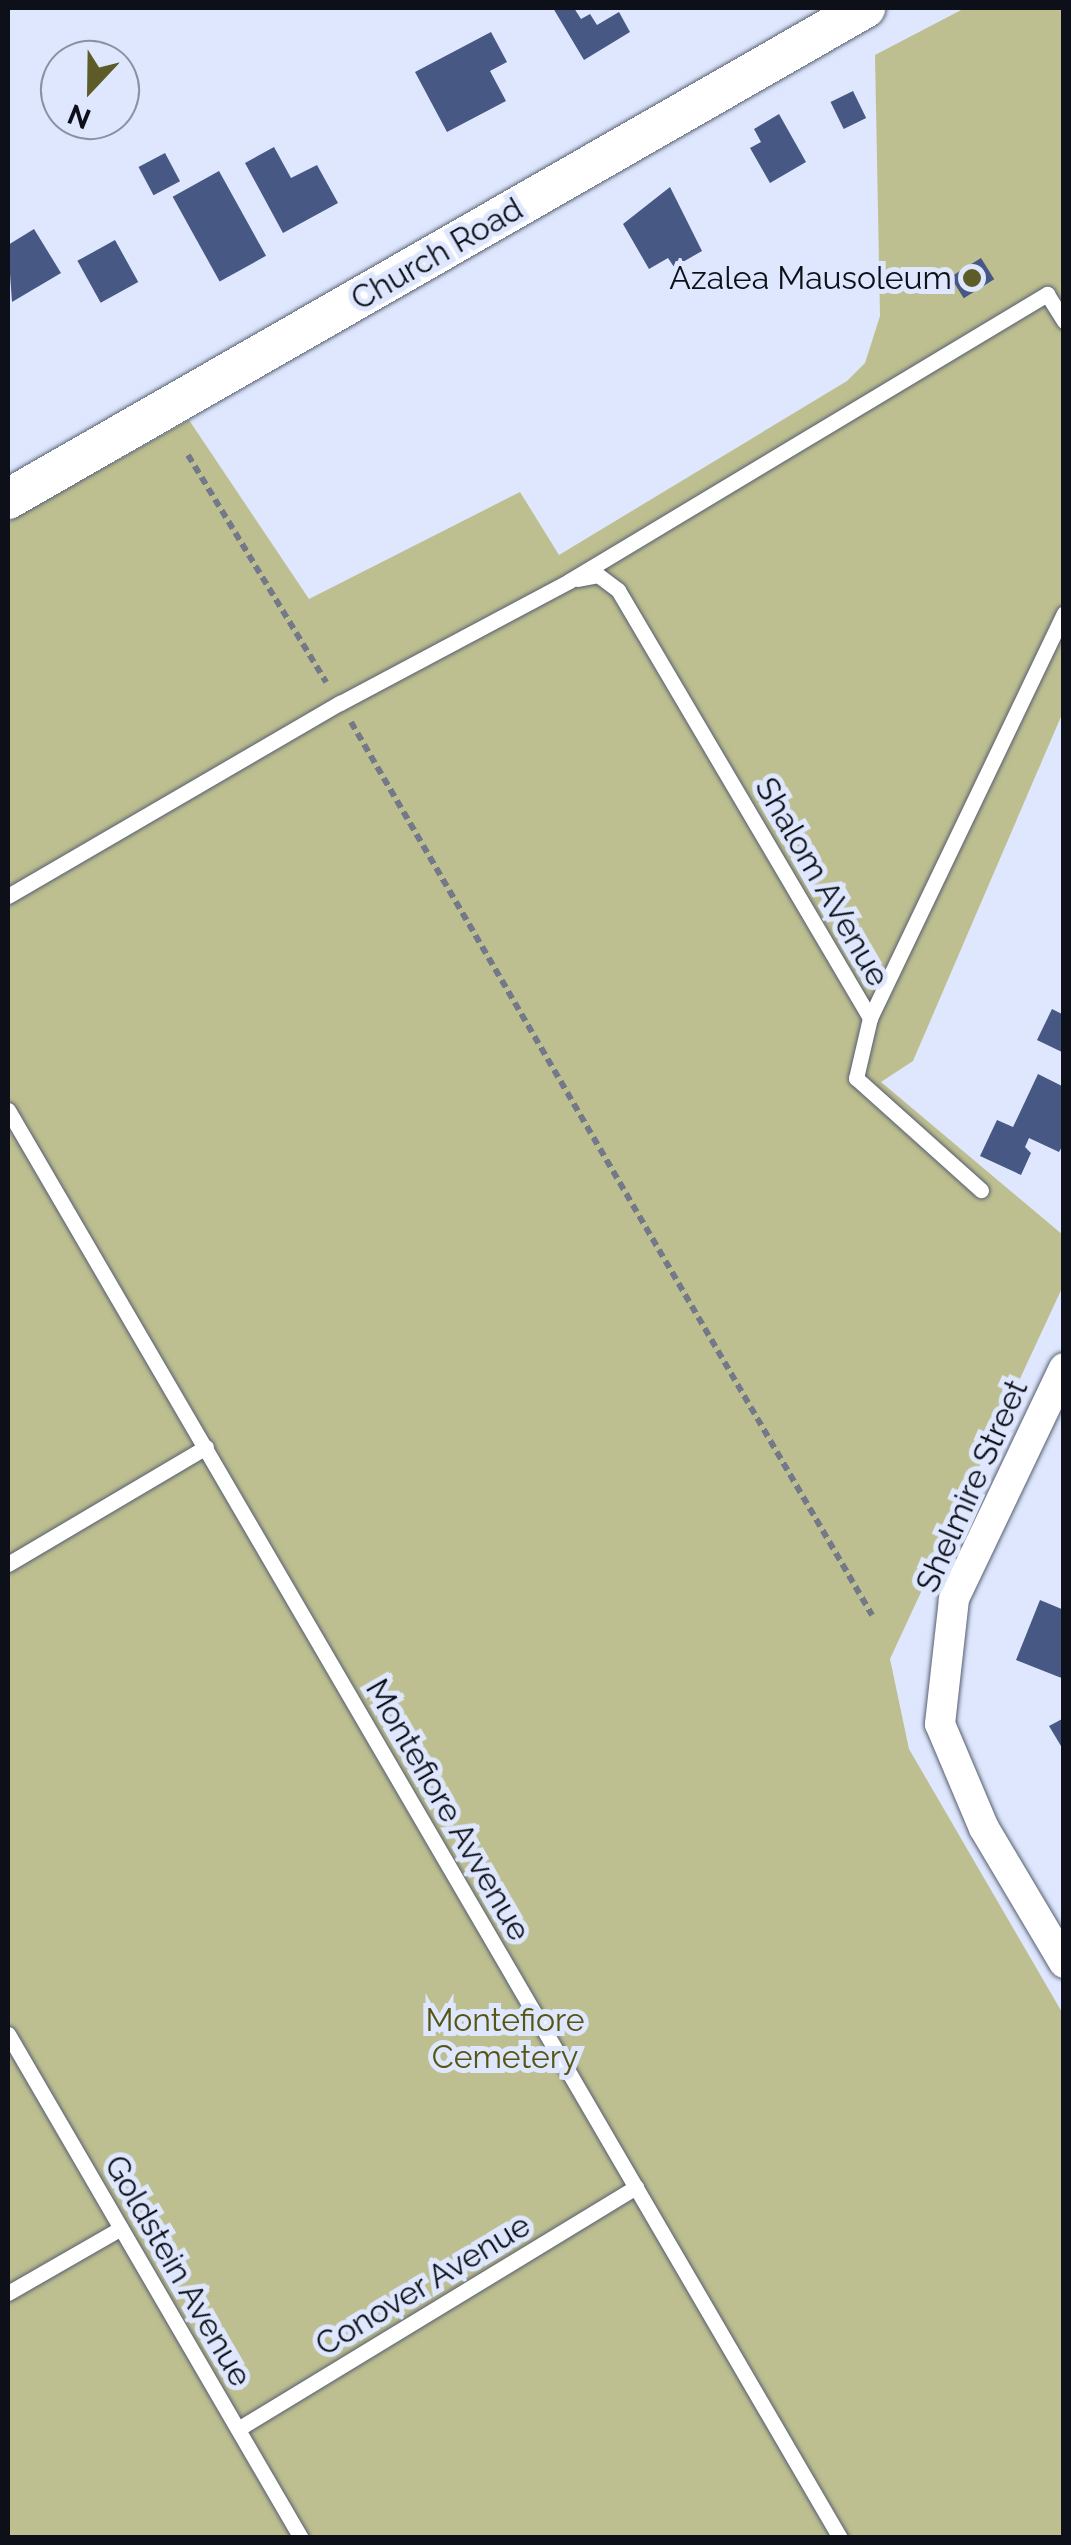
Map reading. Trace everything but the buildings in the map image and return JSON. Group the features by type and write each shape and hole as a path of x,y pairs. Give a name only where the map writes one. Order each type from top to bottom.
{"street":[{"name":"Church Road","path":"8,499 865,8"},
{"name":"Shelmire Street","path":"1064,1368 1056,1403 954,1599 940,1724 984,1828 1064,1963"}],"lane":[{"path":"8,896 340,703 569,581 1047,294 1064,320"},
{"name":"Shalom AVenue","path":"569,581 598,575 618,590 870,1018"},
{"name":"Shalom AVenue","path":"870,1018 1064,613"},
{"path":"870,1018 856,1078 980,1190"},
{"name":"Montefiore Avvenue","path":"8,1110 840,2538"},
{"path":"8,1564 206,1448"},
{"name":"Goldstein Avenue","path":"8,2034 300,2538"},
{"name":"Conover Avenue","path":"238,2429 636,2188"},
{"path":"8,2293 121,2228"}],"path":[{"path":"188,455 340,703 872,1615"}],"green space":[{"name":"Montefiore Cemetery","path":"965,8 1063,8 1063,712 913,1061 881,1082 1063,1235 1063,1286 890,1659 909,1749 1063,2014 1063,2537 8,2537 8,522 189,420 309,599 520,492 559,555 847,381 865,363 880,316 875,55"}],"place":[{"name":"Azalea Mausoleum","path":"972,278"}]}
